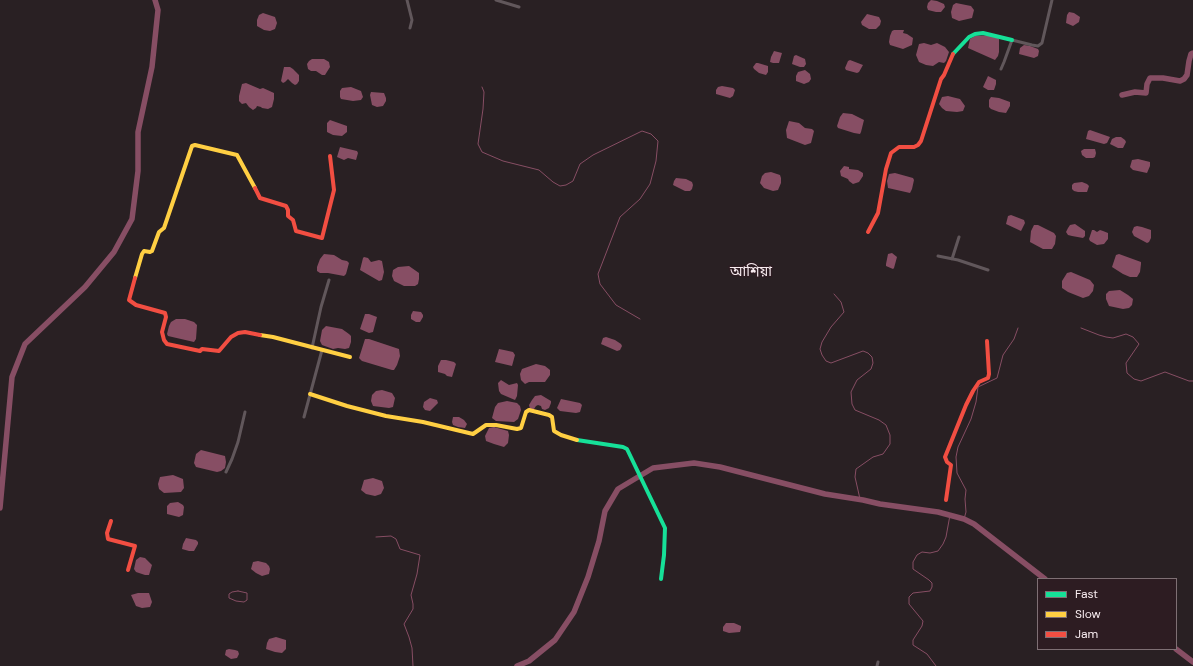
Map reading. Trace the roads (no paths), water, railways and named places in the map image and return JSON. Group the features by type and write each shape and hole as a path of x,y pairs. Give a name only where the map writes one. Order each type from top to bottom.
{"street":[{"path":"407,0 412,20 410,28"},
{"path":"496,0 519,7"},
{"path":"868,232 878,213 886,169 891,154 899,147 914,147 921,141 941,79 954,52 969,37 975,34 983,33 1032,46 1038,46 1042,43 1052,0"},
{"path":"1001,69 1012,40"},
{"path":"330,156 334,190 322,238 296,231 293,220 288,216 286,206 260,198 237,155 195,145 192,146 164,228 159,232 152,251 144,251 142,254 129,300 136,305 165,313 166,317 162,332 164,340 167,344 200,352 202,349 219,351 231,337 238,333 245,332 273,337 350,357"},
{"path":"952,259 959,237"},
{"path":"938,256 988,270"},
{"path":"312,348 321,307 329,280"},
{"path":"946,500 951,465 947,462 946,457 973,391 978,382 988,378 987,341"},
{"path":"304,417 322,350"},
{"path":"310,394 347,406 386,416 423,422 473,434 486,425 521,428 526,412 529,410 549,414 552,417 554,430 561,435 574,439 624,447 627,449 665,528 661,579"},
{"path":"226,472 238,442 245,412"},
{"path":"111,521 107,533 108,539 135,546 128,570"},
{"path":"877,666 878,662"}],"waterway":[{"path":"0,508 12,377 25,344 85,287 114,252 132,219 138,171 138,132 152,67 158,10 155,0"},
{"path":"1122,95 1135,92 1146,93 1147,84 1150,78 1163,78 1180,81 1184,79 1187,75 1191,54 1193,53"},
{"path":"482,87 484,92 483,109 478,144 482,152 503,161 539,170 560,186 566,185 573,181 580,164 593,155 642,131 651,134 658,141 656,161 650,184 640,199 620,217 598,274 600,284 616,305 640,319"},
{"path":"834,294 841,302 844,312 831,327 822,342 820,349 822,355 826,361 831,363 863,351 872,357 873,363 871,369 857,380 851,392 852,404 855,410 879,420 886,425 890,435 890,444 883,454 873,457 856,469 855,477 860,499"},
{"path":"964,519 966,512 966,490 957,473 956,457 958,447 971,419 976,402 978,387 997,378 1003,355 1014,339 1018,328"},
{"path":"1081,328 1106,337 1113,338 1126,334 1133,337 1139,344 1126,363 1127,373 1134,379 1141,381 1165,372 1189,381 1193,381"},
{"path":"517,666 529,661 555,640 574,612 588,577 599,541 605,511 618,489 653,468 694,463 720,467 825,494 880,504 938,512 964,519 974,524 1044,578"},
{"path":"936,666 927,654 913,645 913,640 922,626 923,621 909,604 909,597 913,593 930,591 932,583 913,569 913,562 917,555 922,552 930,553 938,551 946,537 950,515"},
{"path":"376,537 391,536 396,539 400,549 420,555 417,574 411,595 413,609 404,624 412,648 413,666"},
{"path":"238,591 247,593 247,600 244,602 229,598 229,594 238,591"},
{"path":"1177,650 1193,662"}],"district":[{"name":"আশিয়া","path":"751,272"}]}
